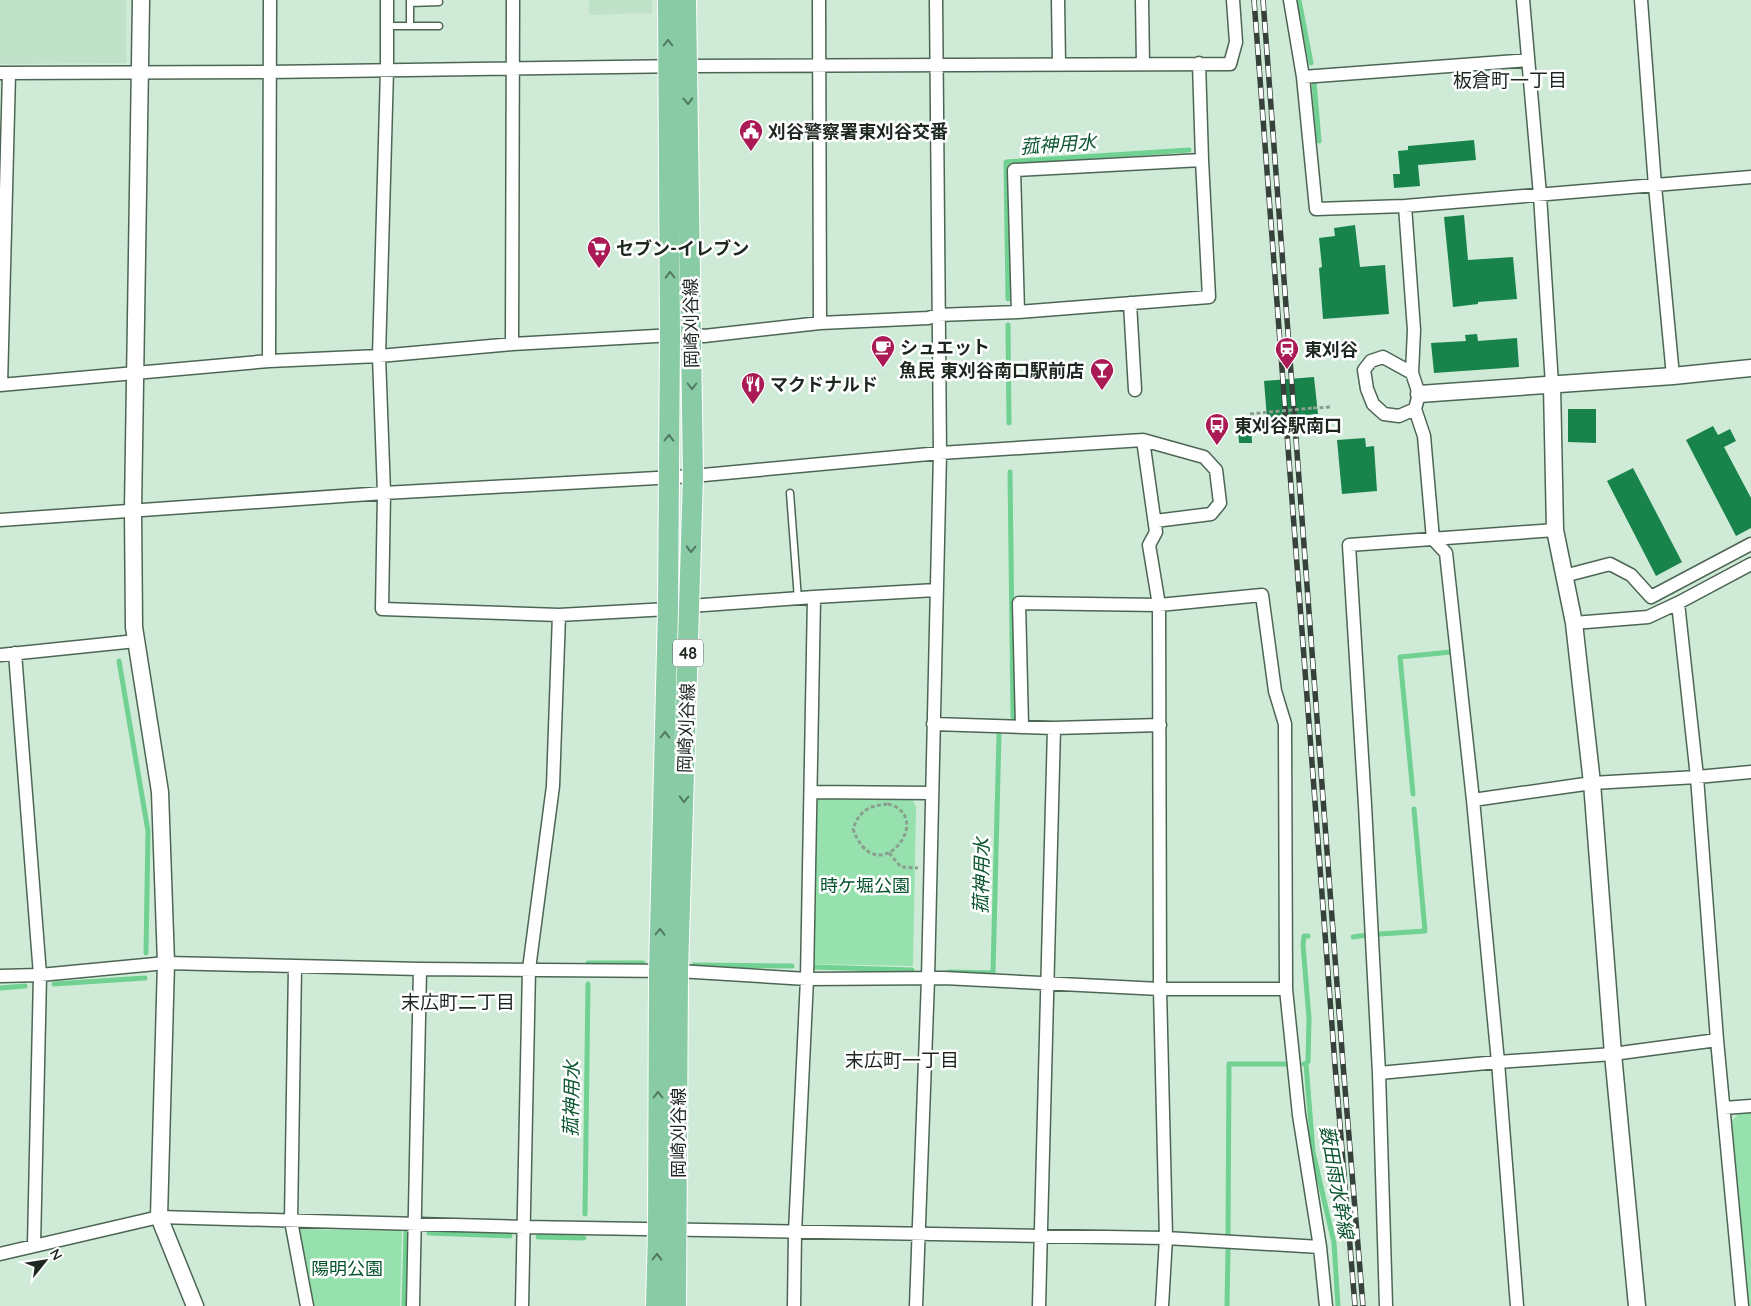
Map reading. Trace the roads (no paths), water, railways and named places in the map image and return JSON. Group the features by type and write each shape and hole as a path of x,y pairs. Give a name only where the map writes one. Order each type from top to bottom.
{"main road":[{"name":"岡崎刈谷線","path":"656,1306 668,1230 693,476 692,334 677,67 668,0"},
{"name":"岡崎刈谷線","path":"676,1306 668,1230 659,972 668,609 670,336 677,67 686,0"}],"street":[{"path":"141,0 133,510 134,627 160,792 166,963 159,1217 195,1306"},
{"path":"269,361 270,0"},
{"path":"387,0 387,70 379,356 384,493 382,609 559,615 668,609"},
{"path":"512,344 513,0"},
{"path":"819,0 820,323"},
{"path":"916,1306 928,979 940,453 936,0"},
{"path":"1058,0 1059,64"},
{"path":"1142,0 1142,64"},
{"path":"1199,63 1209,297 1018,312 820,323 704,336 692,334 512,344 379,356 269,361 0,385 4,73 1059,64 1199,63 1230,64 1236,42 1233,0"},
{"path":"1290,0 1303,77 1316,209 1405,206 1751,178"},
{"path":"1524,0 1540,195 1552,385 1555,530 1574,623 1592,783 1613,1054 1637,1306"},
{"path":"1641,0 1655,186 1673,376"},
{"path":"1303,77 1528,60"},
{"path":"1018,312 1014,170 1202,160"},
{"path":"1405,206 1414,330 1412,373 1424,436 1434,539 1446,553 1473,800 1498,1062 1517,1306"},
{"path":"1130,303 1134,390"},
{"path":"1412,373 1383,357 1371,361 1364,370 1367,389 1373,404 1384,414 1399,416 1417,402 1552,385 1751,368"},
{"path":"1143,440 1156,532 1149,545 1159,605 1160,988 1166,1238 1162,1306"},
{"path":"0,520 384,493 693,476 940,453 1143,440 1204,457 1216,470 1220,503 1210,514 1155,521"},
{"path":"1386,1306 1379,1073 1349,545 1555,530"},
{"path":"1564,576 1610,564 1630,575 1651,597 1751,544"},
{"path":"1574,623 1648,617 1751,564"},
{"path":"690,606 936,590"},
{"path":"1022,726 1019,603 1159,605 1262,595 1275,691 1284,724 1286,989 1299,1115 1320,1247 1326,1306"},
{"path":"794,1306 795,1232 807,979 814,598"},
{"path":"1678,603 1697,777 1742,1306"},
{"path":"522,1306 529,969 553,786 559,615"},
{"path":"0,655 136,641"},
{"path":"15,654 40,974 34,1245"},
{"path":"933,724 1054,728 1160,725"},
{"path":"1038,1306 1054,728"},
{"path":"1473,800 1592,783 1751,772"},
{"path":"811,792 932,793"},
{"path":"0,976 166,963 678,971 807,979 928,979 1160,988 1286,989"},
{"path":"294,966 291,1220 307,1306"},
{"path":"413,1306 420,968"},
{"path":"1379,1073 1613,1054 1718,1040"},
{"path":"1724,1108 1751,1106"},
{"path":"0,1254 159,1217 524,1228 1040,1238 1166,1238 1320,1247"}],"lane":[{"path":"410,26 410,2 439,2"},
{"path":"386,26 439,26"},
{"path":"790,493 798,599"}],"waterway":[{"name":"菰神用水","path":"1299,0 1311,63"},
{"name":"菰神用水","path":"1314,82 1319,141"},
{"name":"菰神用水","path":"1008,299 1006,162 1189,150"},
{"name":"菰神用水","path":"1008,325 1009,423"},
{"name":"菰神用水","path":"1010,472 1013,717"},
{"path":"1413,794 1400,657 1451,652"},
{"path":"119,661 148,831 146,953"},
{"name":"菰神用水","path":"949,972 993,973 999,735"},
{"path":"1380,934 1425,931 1414,809"},
{"path":"1353,937 1367,935"},
{"path":"1304,1064 1308,1062 1309,1018 1303,945 1304,936 1308,936"},
{"name":"菰神用水","path":"588,963 643,963"},
{"name":"菰神用水","path":"694,965 792,966"},
{"name":"菰神用水","path":"814,967 912,970"},
{"path":"54,984 145,978"},
{"name":"菰神用水","path":"585,1214 588,984"},
{"path":"0,988 25,986"},
{"path":"1228,1234 1229,1064 1289,1064"},
{"name":"薮田雨水幹線","path":"1306,1064 1313,1152 1334,1243 1338,1306"},
{"name":"菰神用水","path":"404,1306 406,1233"},
{"name":"菰神用水","path":"429,1233 510,1236"},
{"name":"菰神用水","path":"538,1237 584,1238"},
{"path":"1227,1306 1228,1250"}],"railway":[{"path":"1254,0 1355,1306"},
{"path":"1263,0 1363,1306"}],"place":[{"name":"刈谷警察署東刈谷交番","path":"751,152"},
{"name":"セブン-イレブン","path":"599,269"},
{"name":"シュエット","path":"883,368"},
{"name":"東刈谷","path":"1287,370"},
{"name":"魚民 東刈谷南口駅前店","path":"1102,391"},
{"name":"マクドナルド","path":"753,405"},
{"name":"東刈谷駅南口","path":"1217,446"}],"district":[{"name":"板倉町一丁目","path":"1510,80"},
{"name":"末広町二丁目","path":"458,1002"},
{"name":"末広町一丁目","path":"902,1060"}],"park label":[{"name":"時ケ堀公園","path":"865,885"},
{"name":"陽明公園","path":"347,1268"}]}
